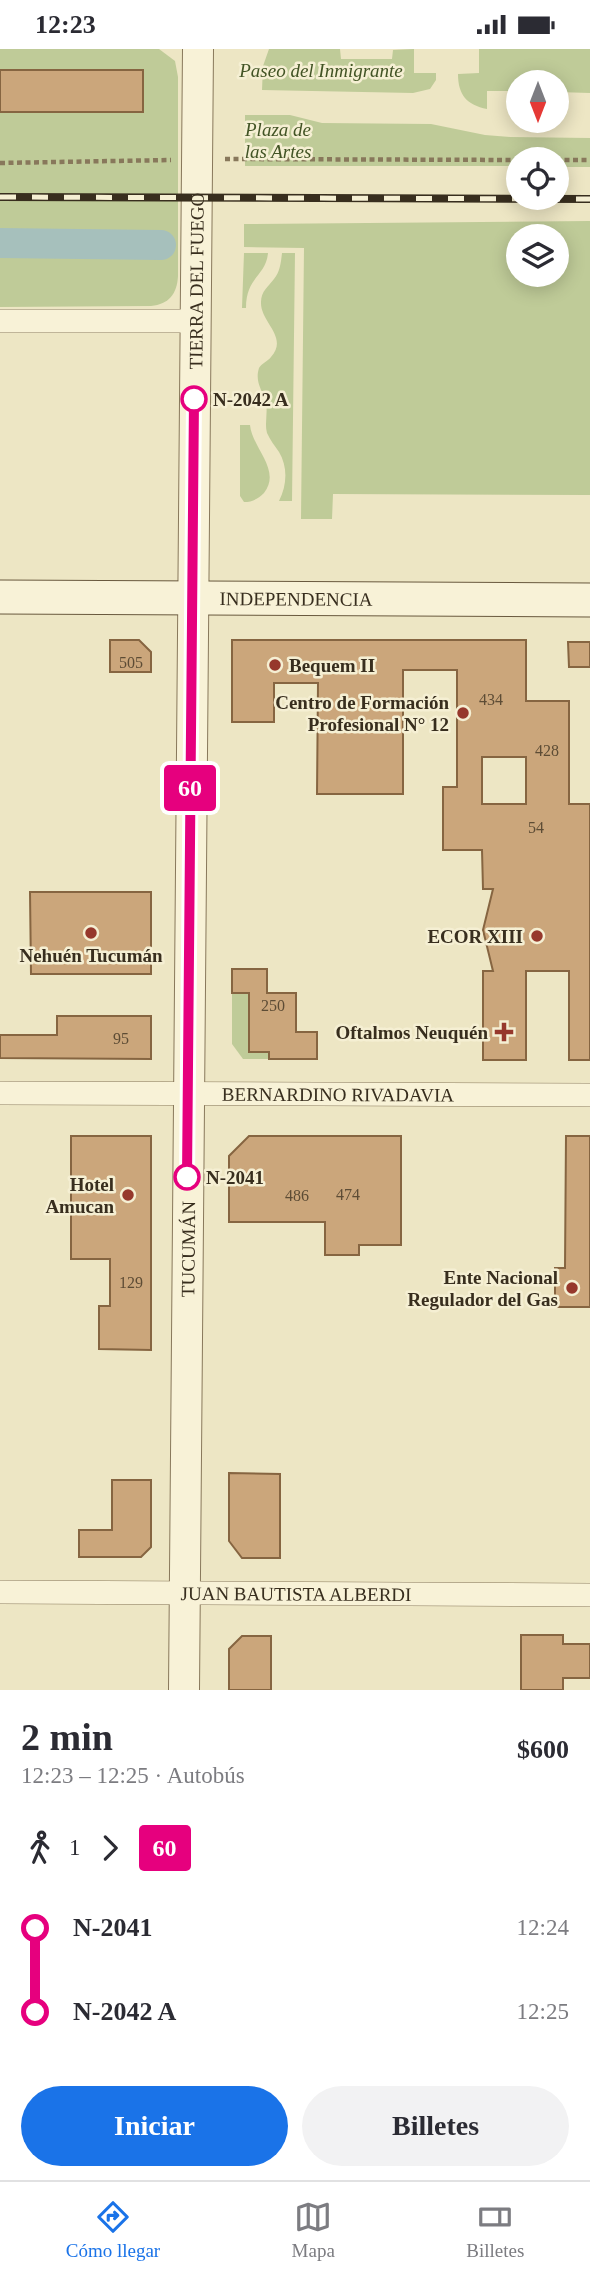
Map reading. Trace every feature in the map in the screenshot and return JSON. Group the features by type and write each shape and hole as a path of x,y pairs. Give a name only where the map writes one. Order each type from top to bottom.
{"main road":[{"name":"INDEPENDENCIA","path":"0,597 590,600"}],"street":[{"name":"TIERRA DEL FUEGO","path":"192,598 198,49"},
{"path":"0,321 195,321"},
{"name":"TUCUMÁN","path":"184,1690 192,598"},
{"name":"BERNARDINO RIVADAVIA","path":"0,1093 590,1095"},
{"name":"JUAN BAUTISTA ALBERDI","path":"0,1592 590,1595"}],"path":[{"path":"224,159 506,160"},
{"path":"0,163 178,160"},
{"path":"569,160 590,160"}],"green space":[{"path":"0,49 159,49 175,61 178,77 178,276 174,293 167,300 151,306 0,307"},
{"name":"Paseo del Inmigrante","path":"269,49 340,49 341,59 392,59 393,50 414,49 414,73 436,73 436,80 430,89 413,93 262,90 263,66"},
{"path":"479,49 590,49 590,93 569,92 569,70 506,70 506,91 487,91 487,109 469,102 460,88 458,74 479,73"},
{"name":"Plaza de las Artes","path":"245,115 290,115 322,123 431,124 510,137 590,138 590,167 569,167 569,147 506,147 506,166 245,166"},
{"path":"590,221 590,495 333,494 332,519 301,519 304,248 244,247 244,224"},
{"path":"244,253 268,253 264,267 249,290 246,308 242,308"},
{"path":"282,253 295,253 292,501 279,501 284,489 285,470 282,458 267,433 266,404 258,377 259,368 276,350 275,336 262,309 261,298 278,273"},
{"path":"240,425 250,425 270,476 264,493 247,502 240,496"},
{"path":"232,993 249,993 269,1059 243,1059 232,1044"}],"building":[{"path":"0,70 143,70 143,112 0,112"},
{"path":"110,640 139,640 151,652 151,672 110,672"},
{"path":"232,640 526,640 526,701 569,701 569,804 590,804 590,1060 569,1060 569,971 526,971 526,1060 483,1060 483,971 493,971 483,930 493,889 483,889 482,850 443,850 443,787 457,787 457,670 403,670 403,794 317,794 318,683 274,683 274,722 232,722","holes":["482,757 526,757 526,804 482,804"]},
{"path":"568,642 590,642 590,667 569,667"},
{"name":"Nehuén Tucumán","path":"30,892 151,892 151,974 31,974"},
{"path":"232,969 267,969 267,993 296,993 296,1032 317,1032 317,1059 269,1059 269,1052 249,1052 249,993 232,993"},
{"path":"57,1016 151,1016 151,1059 0,1058 0,1035 57,1035"},
{"name":"Hotel Amucan","path":"71,1136 151,1136 151,1350 99,1349 99,1306 110,1306 110,1259 71,1259"},
{"path":"249,1136 401,1136 401,1245 359,1245 359,1255 325,1255 325,1222 229,1222 229,1156"},
{"path":"566,1136 590,1136 590,1307 555,1307 555,1268 565,1268"},
{"path":"229,1473 280,1474 280,1558 242,1558 229,1541"},
{"path":"112,1480 151,1480 151,1547 141,1557 79,1557 79,1530 112,1530"},
{"path":"521,1635 563,1635 563,1644 590,1644 590,1678 563,1678 563,1690 521,1690"},
{"path":"242,1636 271,1636 271,1690 229,1690 229,1649"}],"waterway":[{"path":"0,243 161,245"}],"railway":[{"path":"0,197 590,199"}],"bus line":[{"name":"60","path":"187,1177 194,399"}],"place":[{"name":"N-2042 A","path":"194,399"},
{"name":"Bequem II","path":"275,665"},
{"name":"Centro de Formación Profesional N° 12","path":"463,713"},
{"name":"Nehuén Tucumán","path":"91,933"},
{"name":"ECOR XIII","path":"537,936"},
{"name":"Oftalmos Neuquén","path":"504,1032"},
{"name":"N-2041","path":"187,1177"},
{"name":"Hotel Amucan","path":"128,1195"},
{"name":"Ente Nacional Regulador del Gas","path":"572,1288"}]}
